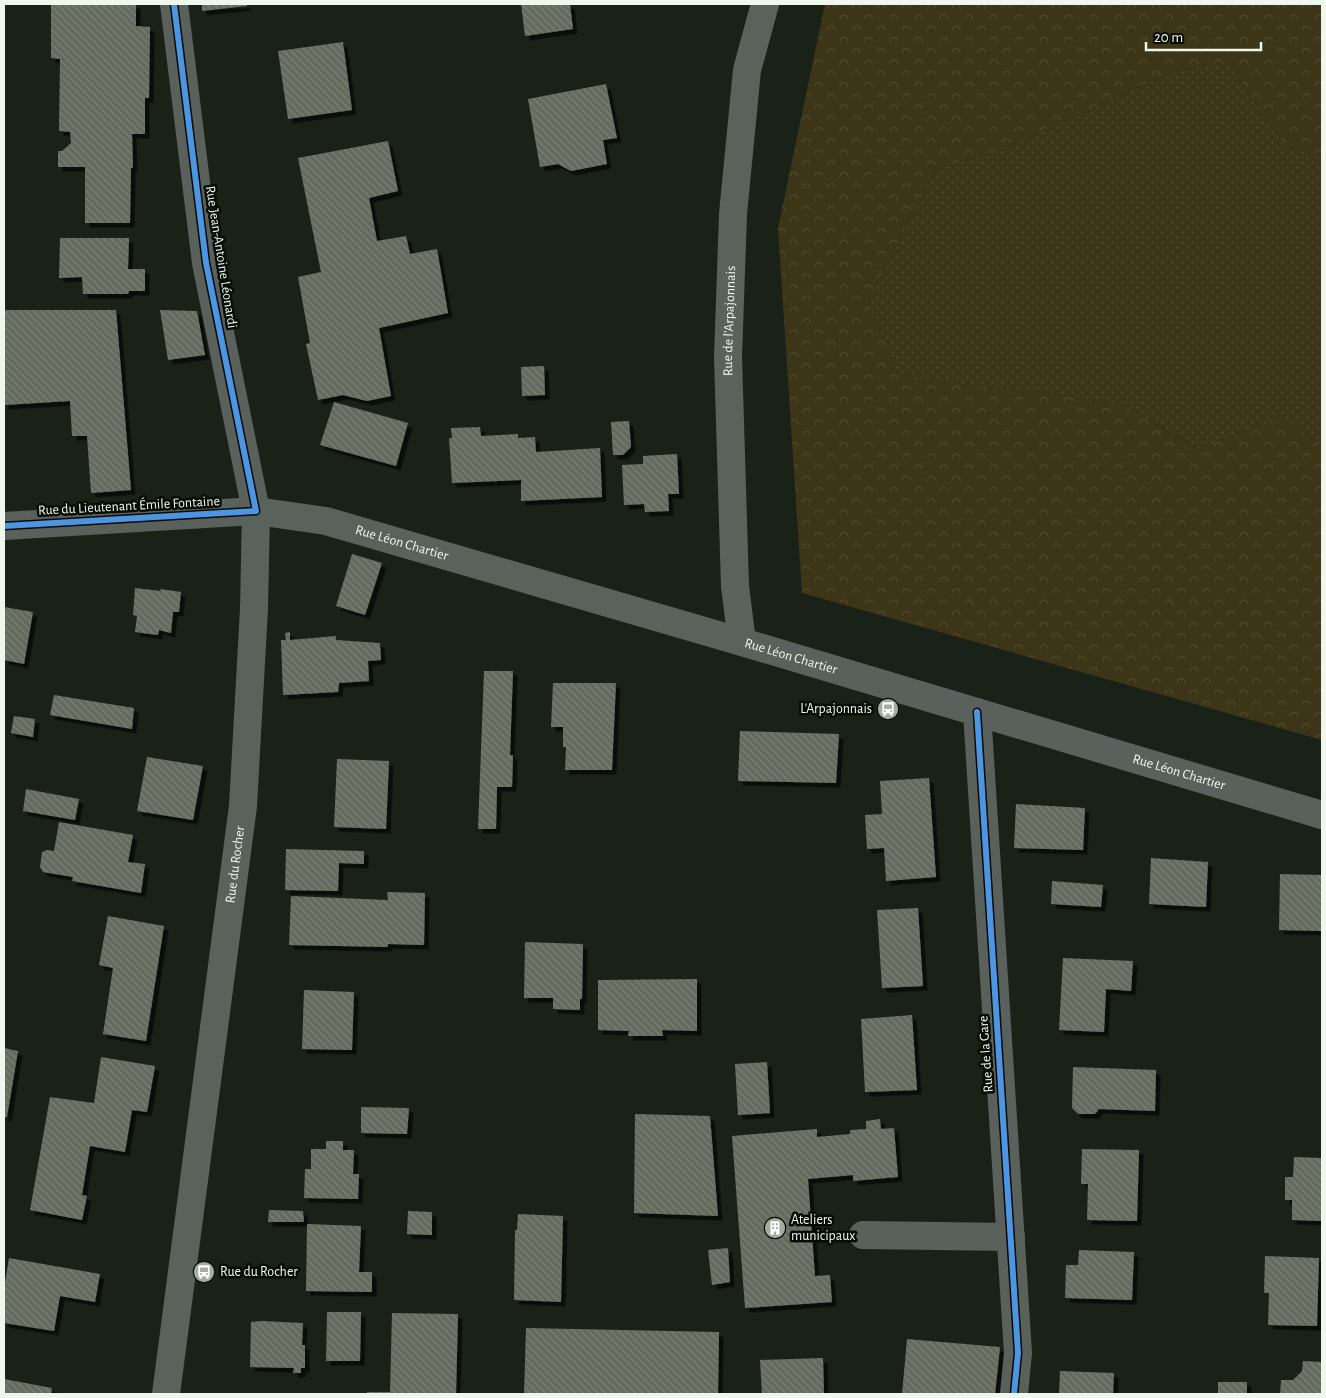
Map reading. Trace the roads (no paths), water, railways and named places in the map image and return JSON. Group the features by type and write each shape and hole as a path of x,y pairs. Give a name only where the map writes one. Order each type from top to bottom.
{"main road":[{"name":"Rue de l'Arpajonnais","path":"742,642 735,586 728,367 733,214 746,70 765,4"},
{"name":"Rue Léon Chartier","path":"256,511 326,521 742,642"},
{"name":"Rue du Rocher","path":"166,1394 243,806 254,600 256,511"}],"street":[{"name":"Rue Jean-Antoine Léonardi","path":"174,4 206,263 256,511"},
{"name":"Rue du Lieutenant Émile Fontaine","path":"4,526 256,511"},
{"name":"Rue Léon Chartier","path":"742,642 1322,815"},
{"name":"Rue de la Gare","path":"977,712 1018,1353 1014,1394"},
{"path":"863,1235 1010,1237"}],"place":[{"name":"L'Arpajonnais","path":"888,709"},
{"name":"Ateliers municipaux","path":"775,1228"},
{"name":"Rue du Rocher","path":"204,1272"}]}
